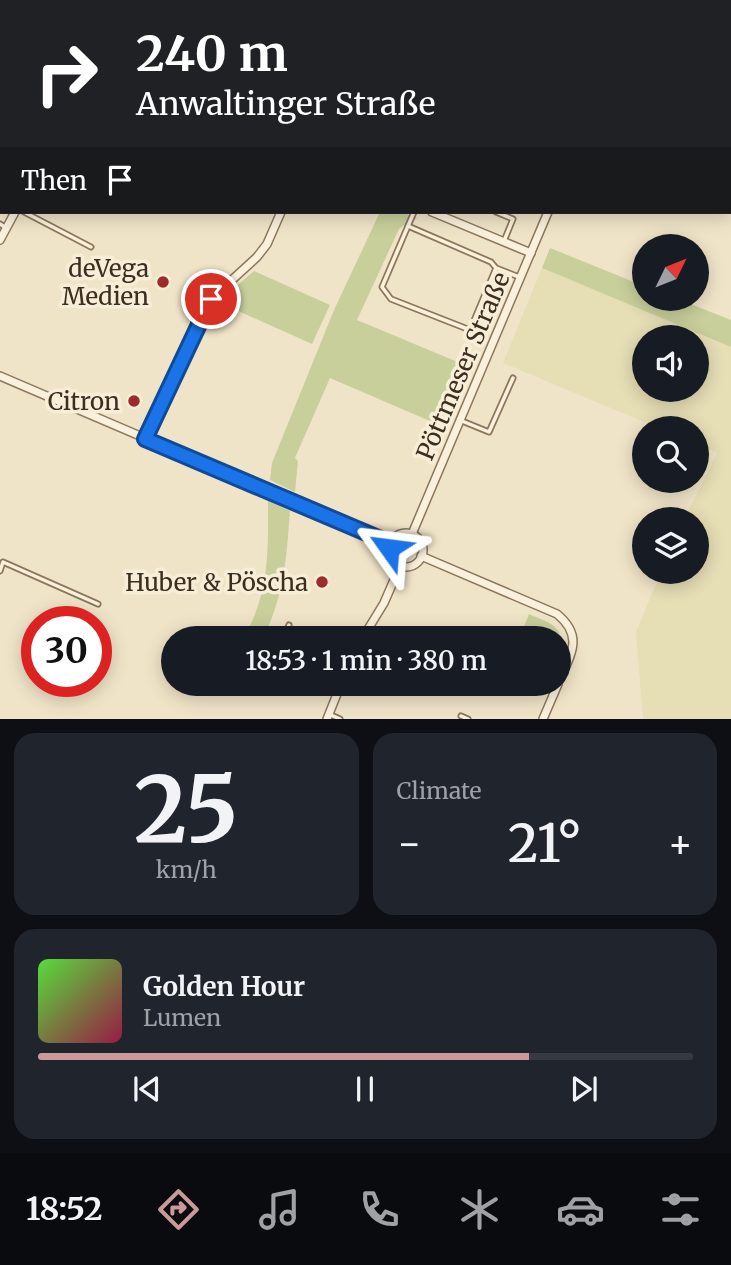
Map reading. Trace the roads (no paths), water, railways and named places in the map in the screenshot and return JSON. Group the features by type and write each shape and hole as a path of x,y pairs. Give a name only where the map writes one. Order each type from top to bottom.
{"street":[{"path":"145,439 211,299 257,257 267,244 280,214"},
{"path":"437,214 531,253"},
{"name":"Pöttmeser Straße","path":"412,534 547,214"},
{"path":"0,240 3,226"},
{"path":"0,376 390,543"},
{"path":"412,534 420,541 421,556 415,564 400,566 391,557 390,543 397,535 412,534"},
{"path":"421,556 557,614 569,626"},
{"path":"370,626 384,603 400,566"},
{"path":"571,629 574,645 571,652"},
{"path":"328,717 336,696"},
{"path":"542,719 553,696"}],"lane":[{"path":"28,214 91,247"},
{"path":"413,214 382,287 391,299 470,330 496,268"},
{"path":"501,214 513,219 504,242"},
{"path":"408,226 491,261 496,268 521,278"},
{"path":"460,420 489,432 513,378"},
{"path":"0,571 3,562 98,604"},
{"path":"461,716 468,719"},
{"path":"328,717 340,719"}],"place":[{"name":"deVega Medien","path":"163,282"},
{"name":"Citron","path":"134,401"},
{"name":"Huber & Pöscha","path":"322,582"}]}
